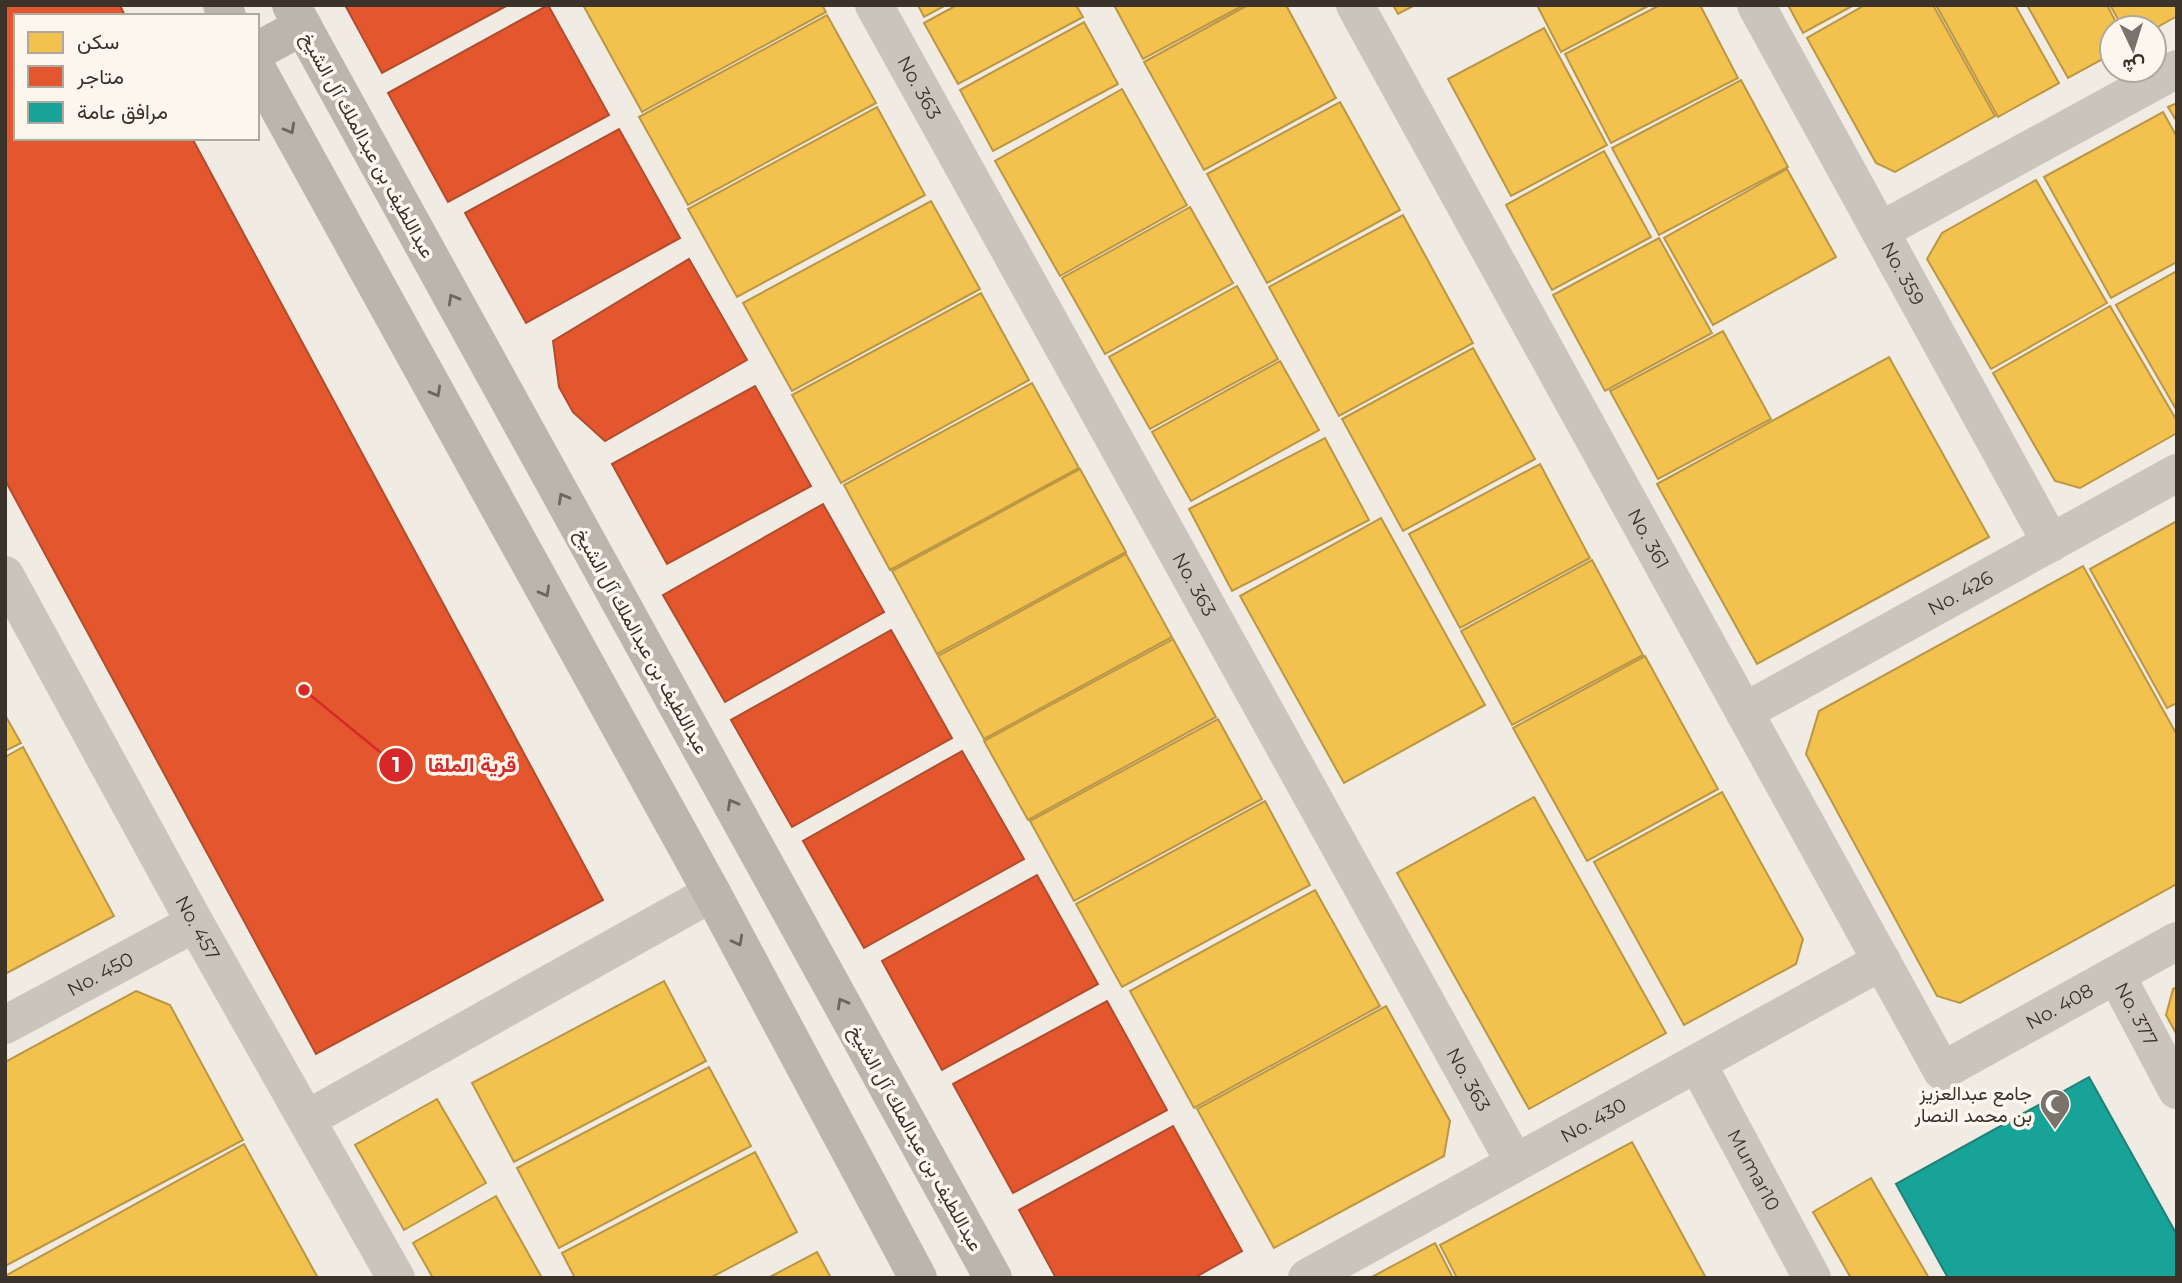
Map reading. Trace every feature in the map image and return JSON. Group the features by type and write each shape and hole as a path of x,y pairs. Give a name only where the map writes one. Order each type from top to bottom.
{"street":[{"name":"No. 363","path":"874,5 1515,1163"},
{"name":"No. 361","path":"1355,5 1942,1071"},
{"name":"No. 359","path":"1756,5 2051,543"},
{"path":"259,49 297,16"},
{"name":"عبداللطيف بن عبدالملك آل الشيخ","path":"297,16 993,1278"},
{"path":"1880,231 2177,69"},
{"path":"259,73 712,893 918,1278"},
{"name":"No. 426","path":"1744,712 2177,473"},
{"name":"No. 457","path":"5,575 195,923 396,1278"},
{"path":"307,1119 712,893"},
{"name":"No. 450","path":"5,1025 195,923"},
{"name":"No. 408","path":"1942,1071 2177,942"},
{"name":"No. 430","path":"1307,1278 1882,961"},
{"name":"No. 377","path":"2116,975 2177,1090"},
{"name":"Mumar10","path":"1697,1063 1812,1278"}],"building: سكن":[{"path":"583,5 822,5 826,12 642,112"},
{"path":"918,5 946,5 924,17"},
{"path":"957,5 1076,5 1083,17 958,84 924,23"},
{"path":"1114,5 1244,5 1143,59"},
{"path":"1248,5 1286,5 1336,98 1204,170 1144,62"},
{"path":"1393,5 1415,5 1398,14"},
{"path":"1537,5 1650,5 1561,52"},
{"path":"1660,5 1700,5 1738,78 1611,143 1565,54"},
{"path":"1788,5 1854,5 1803,33"},
{"path":"1865,5 1933,5 1995,116 1895,172 1876,163 1807,38"},
{"path":"1936,5 2015,5 2059,83 1998,117"},
{"path":"2027,5 2107,5 2112,14 2098,14 2098,62 2068,78"},
{"path":"2110,5 2177,5 2177,16 2168,21 2168,14 2115,14"},
{"path":"827,15 876,103 688,205 639,117"},
{"path":"1084,22 1118,84 993,151 960,90"},
{"path":"1544,28 1607,145 1511,196 1448,79"},
{"path":"1741,80 1788,167 1659,235 1612,148"},
{"path":"1122,89 1187,205 1060,276 995,161"},
{"path":"1340,102 1400,210 1267,283 1207,174"},
{"path":"2177,103 2177,122 2168,107"},
{"path":"877,107 925,195 737,297 688,209"},
{"path":"2163,112 2177,137 2177,262 2111,298 2044,177"},
{"path":"1604,151 1651,237 1552,290 1506,205"},
{"path":"1787,169 1836,257 1713,325 1664,238"},
{"path":"2036,180 2107,303 1991,369 1927,259 1942,233"},
{"path":"931,201 980,289 792,391 743,303"},
{"path":"1190,207 1233,283 1105,354 1062,278"},
{"path":"1403,215 1473,343 1339,416 1269,287"},
{"path":"1659,238 1712,333 1605,391 1553,295"},
{"path":"2177,271 2177,411 2116,305"},
{"path":"1237,286 1278,359 1150,429 1109,357"},
{"path":"981,293 1029,380 841,483 792,395"},
{"path":"2110,306 2177,421 2177,433 2080,488 2055,481 1993,373"},
{"path":"1723,331 1771,419 1658,479 1610,391"},
{"path":"1473,348 1535,459 1403,531 1342,419"},
{"path":"1889,357 1989,537 1757,664 1657,484"},
{"path":"1280,361 1319,430 1191,501 1152,432"},
{"path":"1032,383 1079,468 890,570 844,485"},
{"path":"1325,438 1369,520 1232,591 1189,509"},
{"path":"1540,464 1590,558 1460,628 1409,534"},
{"path":"1080,469 1126,552 937,654 892,571"},
{"path":"1381,518 1485,705 1344,783 1240,596"},
{"path":"2177,521 2177,703 2167,708 2090,569"},
{"path":"1126,554 1172,637 984,739 938,656"},
{"path":"1592,560 1643,655 1512,725 1461,631"},
{"path":"2083,566 2177,735 2177,884 1960,1003 1937,996 1806,754 1819,711"},
{"path":"1173,639 1216,717 1028,820 984,741"},
{"path":"1645,656 1718,789 1587,861 1513,728"},
{"path":"5,715 21,743 5,751"},
{"path":"1218,719 1262,799 1074,901 1030,821"},
{"path":"23,747 114,916 5,974 5,757"},
{"path":"1722,792 1803,939 1796,964 1684,1025 1594,862"},
{"path":"1534,797 1666,1033 1529,1109 1397,873"},
{"path":"1265,801 1310,885 1122,987 1076,904"},
{"path":"1315,890 1380,1006 1194,1108 1130,991"},
{"path":"664,981 706,1061 514,1162 472,1083"},
{"path":"2177,987 2177,1035 2166,1015 2173,989"},
{"path":"136,991 170,1005 243,1140 5,1266 5,1062"},
{"path":"1386,1006 1450,1121 1444,1156 1274,1248 1197,1109"},
{"path":"709,1067 751,1146 559,1248 517,1168"},
{"path":"437,1099 486,1183 404,1230 355,1145"},
{"path":"1632,1142 1706,1278 1457,1278 1440,1245"},
{"path":"244,1144 318,1278 5,1278 5,1276"},
{"path":"755,1152 797,1232 710,1278 575,1278 562,1253"},
{"path":"1871,1178 1929,1278 1851,1278 1813,1212"},
{"path":"496,1196 542,1278 433,1278 413,1243"},
{"path":"1435,1243 1453,1278 1370,1278"},
{"path":"817,1252 831,1278 768,1278"}],"building: متاجر":[{"path":"5,5 120,5 124,14 14,14 14,140 193,140 603,900 316,1054 5,480"},
{"path":"345,5 508,5 382,73"},
{"path":"548,5 609,115 448,202 388,93"},
{"path":"619,129 680,238 526,323 465,213"},
{"path":"689,259 747,360 605,441 573,412 559,387 553,341"},
{"path":"755,386 811,486 667,564 612,464"},
{"path":"823,504 884,612 725,702 663,595"},
{"path":"891,630 952,738 792,827 731,720"},
{"path":"962,751 1024,859 864,948 803,841"},
{"path":"1037,875 1098,984 942,1070 882,961"},
{"path":"1107,1001 1167,1110 1013,1193 953,1084"},
{"path":"1173,1126 1242,1251 1194,1278 1056,1278 1019,1210"}],"building: مرافق عامة":[{"name":"جامع عبدالعزيز بن محمد النصار","path":"2089,1077 2177,1235 2177,1278 1948,1278 1896,1184"}],"place":[{"name":"قرية الملقا","path":"304,690"},
{"name":"جامع عبدالعزيز بن محمد النصار","path":"2055,1131"}]}
